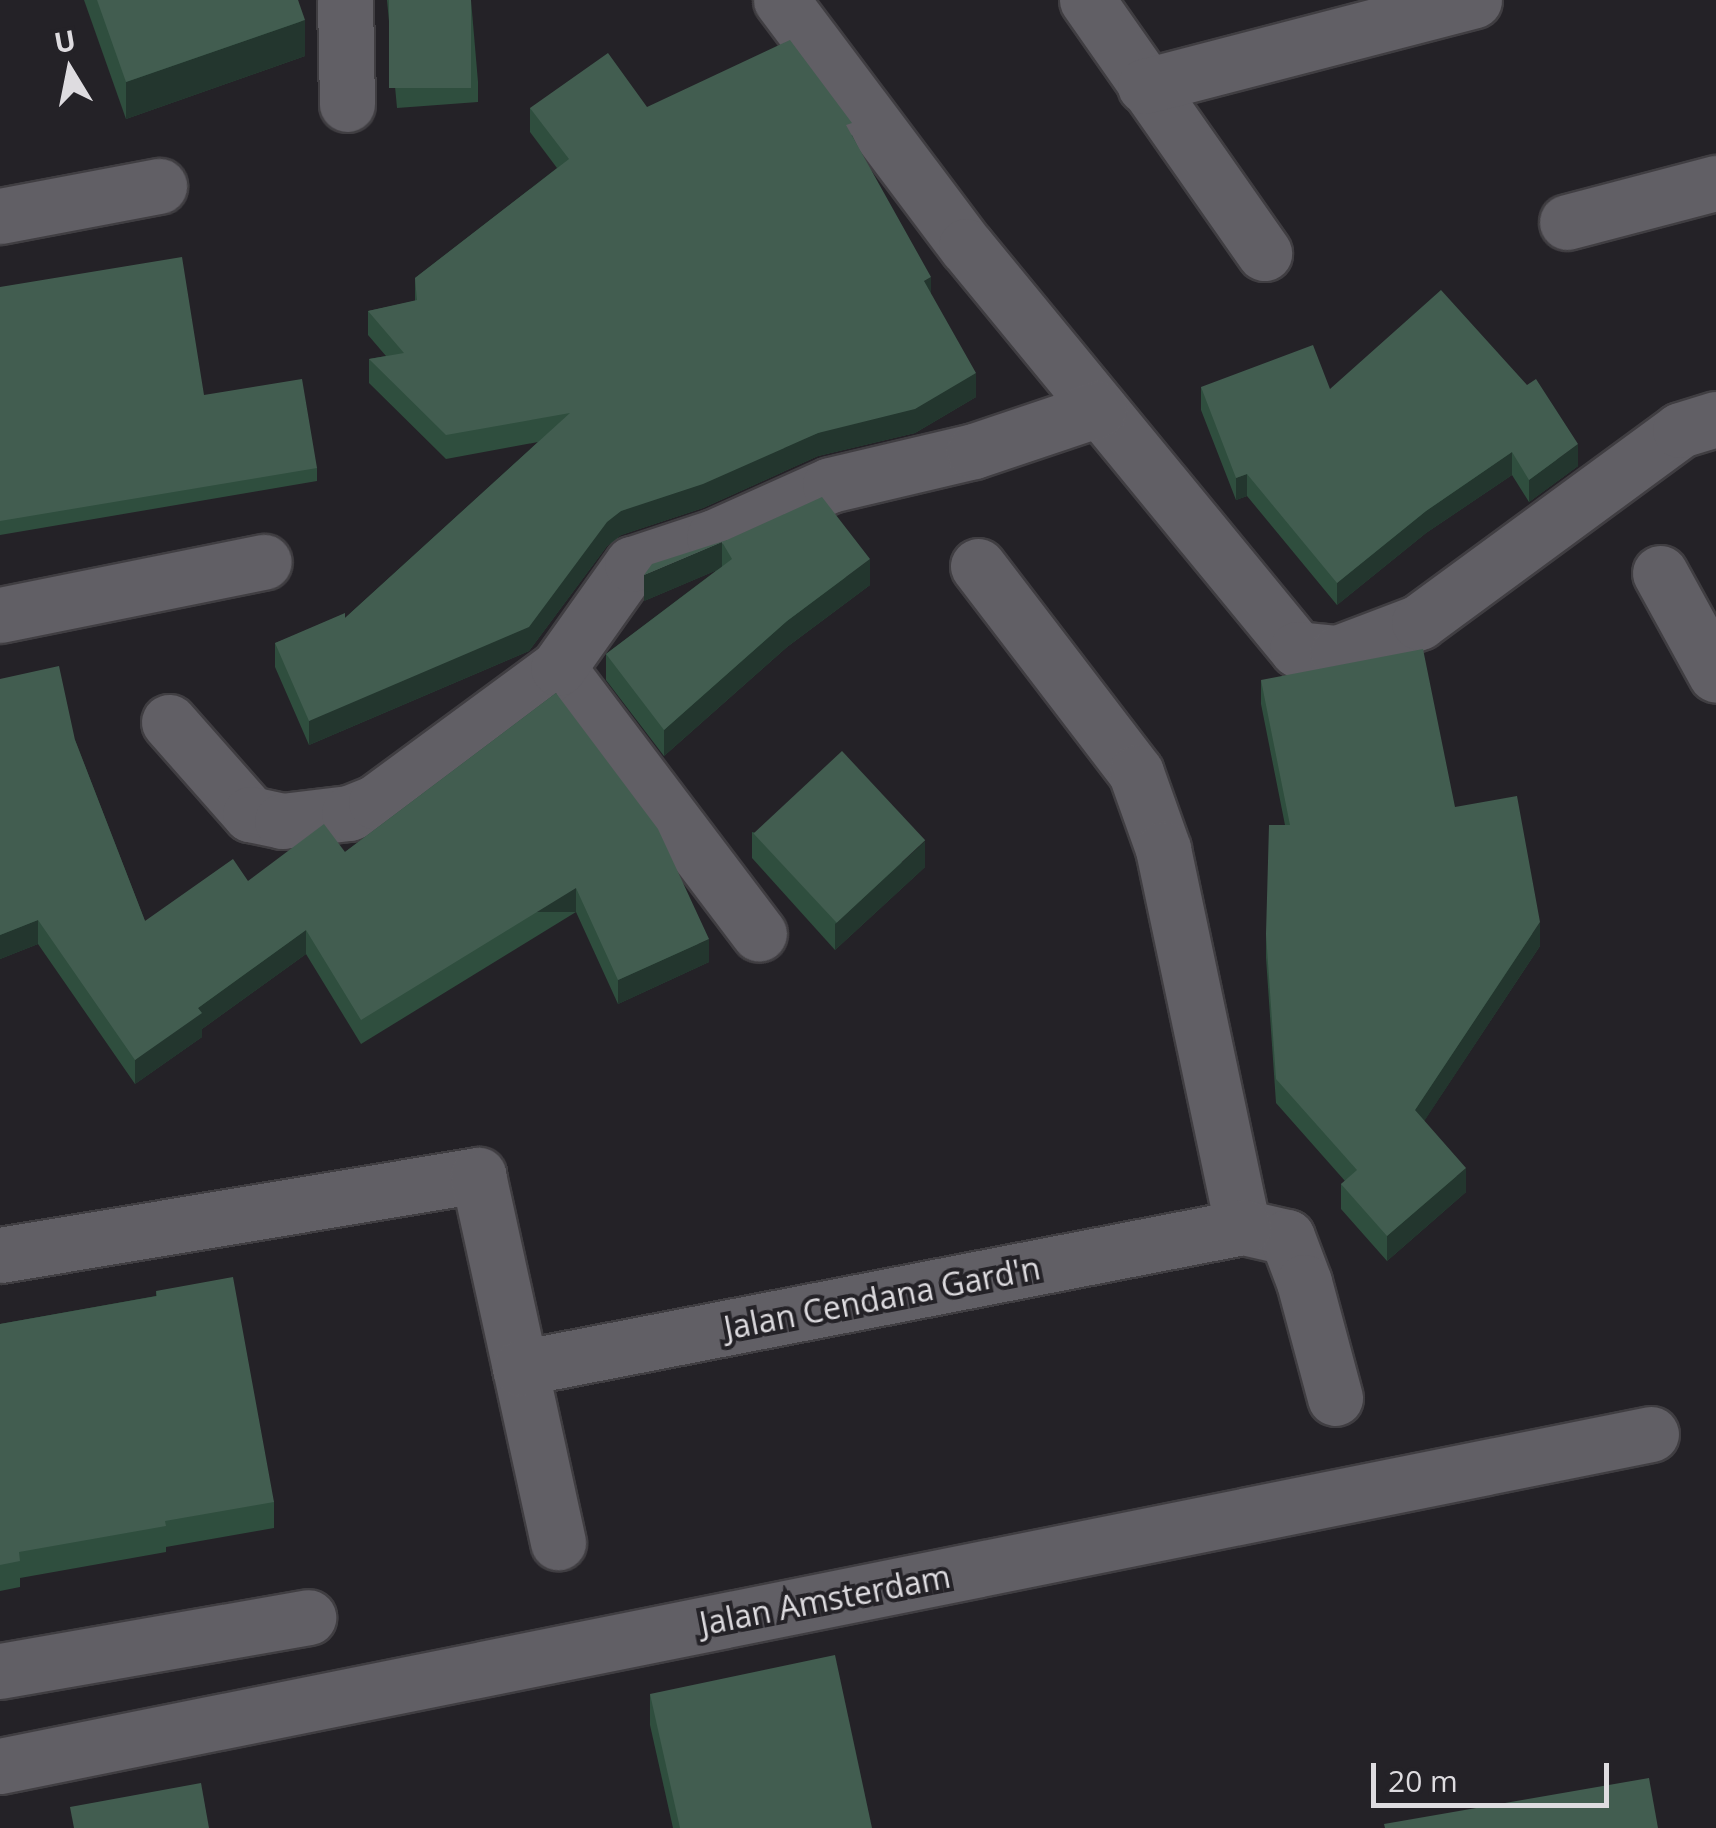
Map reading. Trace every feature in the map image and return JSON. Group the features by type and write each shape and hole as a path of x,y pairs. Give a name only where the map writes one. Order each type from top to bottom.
{"street":[{"path":"345,0 347,104"},
{"path":"781,0 966,246 1297,649 1338,654 1419,622 1680,430 1716,419"},
{"path":"1088,0 1264,253"},
{"path":"1145,86 1474,0"},
{"path":"1567,222 1716,184"},
{"path":"0,216 159,186"},
{"path":"169,722 250,814 282,821 349,813 376,802 558,668 632,564 714,537 830,484 974,451 1099,409"},
{"path":"0,615 264,562"},
{"path":"978,566 1136,773 1163,849 1243,1227"},
{"path":"1660,572 1716,675"},
{"path":"558,668 759,934"},
{"path":"0,1256 478,1174 558,1542"},
{"name":"Jalan Cendana Gard'n","path":"520,1368 1243,1227 1286,1237 1304,1282 1335,1398"},
{"name":"Jalan Amsterdam","path":"0,1766 1651,1434"},
{"path":"0,1671 308,1617"}],"building":[{"path":"97,0 298,0 305,20 126,82"},
{"path":"389,0 471,0 471,88 389,88"},
{"path":"790,40 852,123 846,125 931,277 924,281 976,373 915,409 818,433 703,484 621,511 607,522 529,627 309,721 275,643 345,613 345,618 570,413 446,435 369,359 404,353 368,311 417,300 415,278 569,159 530,108 608,53 647,107"},
{"path":"182,257 204,395 302,379 317,468 0,521 0,287"},
{"path":"1441,290 1527,385 1536,379 1578,444 1529,480 1512,452 1426,511 1337,583 1247,474 1236,478 1201,387 1313,345 1330,389"},
{"path":"822,497 870,559 787,621 664,730 606,654 732,559 722,542 644,575 652,564 727,540"},
{"path":"1423,649 1455,807 1517,796 1540,922 1415,1110 1466,1168 1387,1236 1341,1184 1357,1170 1276,1079 1266,934 1269,825 1290,825 1261,680"},
{"path":"59,666 75,740 145,921 233,859 248,881 324,824 345,852 556,693 658,829 709,939 618,980 576,888 361,1020 306,930 198,1008 202,1013 135,1060 38,920 0,935 0,679"},
{"path":"842,751 925,840 837,923 754,834"},
{"path":"233,1277 274,1502 19,1552 20,1561 0,1565 0,1324 157,1296 156,1291"},
{"path":"835,1655 872,1828 680,1828 650,1694"},
{"path":"1649,1778 1658,1828 1385,1828 1384,1824"},
{"path":"201,1783 209,1828 74,1828 70,1807"}]}
